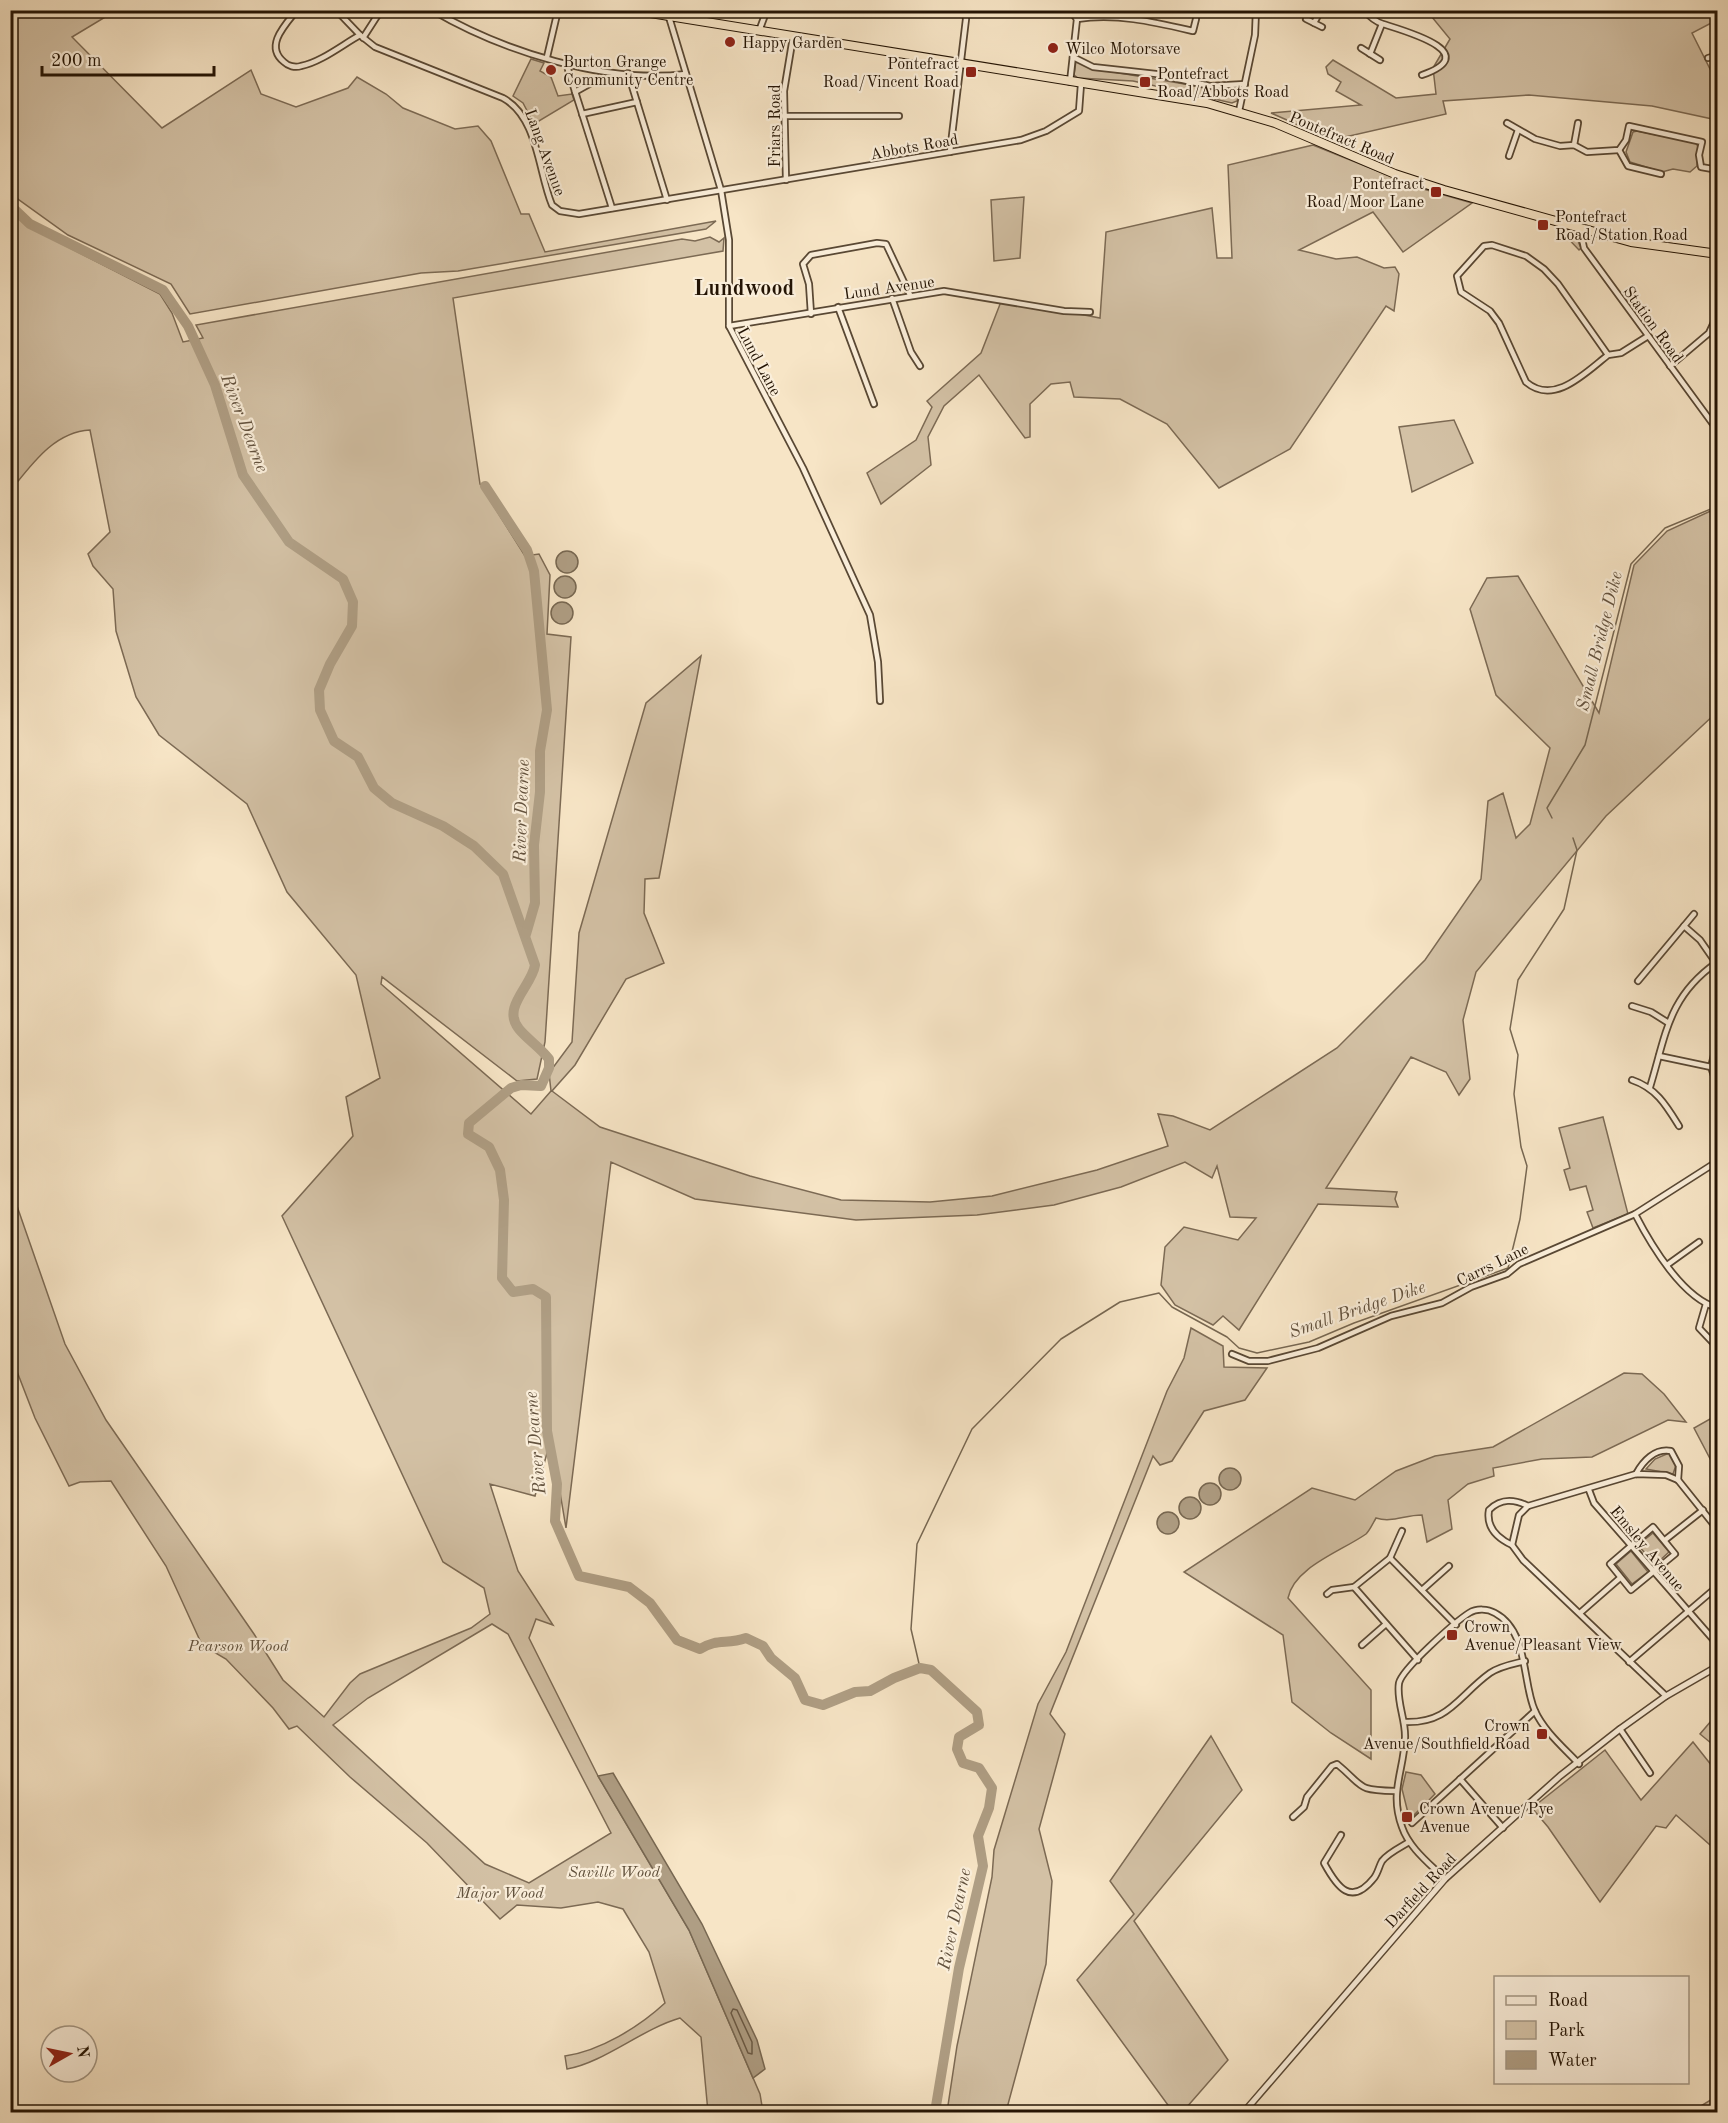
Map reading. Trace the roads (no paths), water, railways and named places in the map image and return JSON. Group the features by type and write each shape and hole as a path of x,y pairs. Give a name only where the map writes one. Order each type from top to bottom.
{"highway":[{"name":"Pontefract Road","path":"632,10 1081,84 1175,96 1239,111 1288,128 1408,178 1580,229 1646,245 1718,254"}],"street":[{"path":"297,10 281,30 275,44 278,56 286,64 301,67 361,37 381,10"},
{"name":"Lang Avenue","path":"336,10 361,37 375,47 503,98 518,107 526,124 552,205 560,211 579,214 721,190"},
{"path":"432,10 510,47 566,63 628,74 666,76 686,74"},
{"path":"546,57 558,10"},
{"path":"759,31 765,15 779,10"},
{"path":"950,152 966,19 964,10"},
{"path":"1009,10 1050,10"},
{"path":"1065,10 1072,13 1077,20 1070,82"},
{"path":"1239,111 1255,35 1256,10"},
{"path":"1314,23 1321,10"},
{"path":"1356,11 1362,10 1382,24 1414,32 1440,46 1445,57 1444,63 1437,70 1422,75"},
{"name":"Lund Lane","path":"669,17 721,190 729,240 729,327 803,468 870,615 879,662 880,701"},
{"path":"1077,20 1094,17 1141,19 1193,31 1196,19"},
{"path":"1306,19 1322,27"},
{"path":"1371,54 1382,24"},
{"name":"Friars Road","path":"786,180 784,91 793,37"},
{"path":"1361,48 1380,60"},
{"path":"1708,58 1718,55"},
{"path":"1073,57 1093,66 1156,74 1210,86 1245,84"},
{"path":"1445,57 1455,57"},
{"path":"566,63 612,208"},
{"path":"628,74 667,200"},
{"path":"575,92 600,78"},
{"name":"Abbots Road","path":"721,190 1021,140 1046,131 1079,111 1081,84"},
{"path":"582,114 637,102"},
{"path":"784,116 899,116"},
{"path":"1507,123 1535,139 1560,146 1574,145 1587,152 1619,150"},
{"path":"1574,145 1578,123"},
{"path":"1619,150 1626,140 1629,126 1662,131 1702,142 1699,155 1701,167 1718,170"},
{"path":"1509,156 1518,130"},
{"path":"1619,150 1628,166 1661,174"},
{"name":"Station Road","path":"1580,229 1584,248 1718,431"},
{"path":"811,314 809,284 803,264 810,255 886,244 910,295"},
{"path":"1608,355 1558,284 1544,268 1526,256 1492,245 1484,246 1457,276 1461,292 1490,311 1499,323 1526,382 1534,388 1552,391 1564,388 1608,355 1621,353 1648,336"},
{"name":"Lund Avenue","path":"729,327 944,291 1064,311 1090,312"},
{"path":"892,298 911,352 920,366"},
{"path":"838,307 874,404"},
{"path":"1670,366 1709,333 1715,320"},
{"path":"1638,981 1694,914"},
{"path":"1650,1087 1667,1022 1696,977 1716,963 1700,940 1684,926"},
{"path":"1632,1006 1651,1012 1667,1022"},
{"path":"1718,1039 1711,1067 1718,1088"},
{"path":"1659,1056 1711,1067"},
{"path":"1632,1080 1650,1087 1667,1106 1679,1126"},
{"name":"Carrs Lane","path":"1232,1354 1249,1361 1268,1361 1318,1348 1391,1316 1442,1304 1471,1287 1507,1274 1519,1264 1635,1214 1718,1161"},
{"path":"1635,1214 1667,1265 1693,1296 1718,1308"},
{"path":"1667,1265 1699,1242"},
{"path":"1706,1304 1698,1329 1718,1348"},
{"path":"1636,1474 1648,1459 1660,1451 1671,1451 1680,1466 1678,1480"},
{"path":"1512,1545 1519,1515 1528,1506 1589,1490 1636,1474 1666,1475 1678,1480 1718,1530"},
{"name":"Emsley Avenue","path":"1589,1490 1594,1503 1718,1645"},
{"path":"1528,1506 1510,1500 1494,1505 1489,1510 1490,1527 1497,1536 1512,1545 1523,1560 1666,1696"},
{"path":"1665,1540 1702,1510"},
{"path":"1653,1527 1675,1554 1631,1590 1610,1564 1632,1545 1653,1527"},
{"path":"1327,1594 1332,1590 1354,1587 1390,1558 1402,1531"},
{"path":"1390,1558 1456,1625"},
{"path":"1422,1590 1449,1566"},
{"path":"1580,1613 1620,1578"},
{"path":"1629,1662 1718,1586"},
{"path":"1354,1587 1418,1660"},
{"path":"1445,1879 1409,1842 1397,1812 1395,1791 1405,1737 1399,1683 1403,1675 1418,1660 1470,1612 1479,1610 1497,1614 1517,1641 1525,1661 1529,1692 1540,1722 1579,1764"},
{"path":"1362,1645 1386,1623"},
{"path":"1404,1722 1437,1718 1490,1672 1525,1661"},
{"name":"Darfield Road","path":"1244,2112 1445,1879 1560,1776 1579,1764 1620,1729 1666,1696 1718,1666"},
{"path":"1412,1823 1535,1711"},
{"path":"1620,1729 1650,1773"},
{"path":"1293,1817 1304,1807 1307,1797 1332,1766 1337,1764 1357,1785 1368,1790 1395,1791"},
{"path":"1460,1779 1503,1828"},
{"path":"1341,1835 1324,1863 1343,1891 1351,1894 1358,1892 1373,1878 1383,1861 1409,1842"}],"water":[{"path":"567,551 575,554 578,562 575,570 567,573 559,570 556,562 559,554"},
{"path":"565,576 573,579 576,587 573,595 565,598 557,595 554,587 557,579"},
{"path":"562,602 570,605 573,613 570,621 562,624 554,621 551,613 554,605"},
{"path":"1230,1468 1238,1471 1241,1479 1238,1487 1230,1490 1222,1487 1219,1479 1222,1471"},
{"path":"1210,1483 1218,1486 1221,1494 1218,1502 1210,1505 1202,1502 1199,1494 1202,1486"},
{"path":"1190,1497 1198,1500 1201,1508 1198,1516 1190,1519 1182,1516 1179,1508 1182,1500"},
{"path":"1168,1512 1176,1515 1179,1523 1176,1531 1168,1534 1160,1531 1157,1523 1160,1515"},
{"path":"613,1773 702,1924 757,2040 765,2069 753,2078 689,1930 598,1776"}],"waterway":[{"name":"River Dearne","path":"10,205 30,224 163,290 188,326 215,385 243,475 289,542 343,579 353,602 352,626 330,664 319,690 320,710 334,741 358,757 374,788 392,803 443,826 474,846 503,874 535,965 515,1005 514,1021 549,1059 549,1068 541,1086 521,1085 511,1088 469,1123 468,1134 489,1147 500,1170 504,1200 502,1278 513,1292 533,1289 546,1297 547,1431 557,1484 555,1521 579,1576 629,1587 650,1603 677,1640 700,1649 712,1644 746,1638 763,1646 771,1658 795,1678 805,1700 823,1705 855,1692 870,1691 920,1668 931,1670 977,1712 979,1725 959,1737 957,1749 963,1763 979,1768 992,1788 989,1808 978,1836 983,1866 959,1968 935,2112"},
{"name":"River Dearne","path":"485,486 527,550 534,571 547,710 540,751 540,792 534,845 535,903 526,934"},
{"name":"Small Bridge Dike","path":"1552,818 1547,808 1585,745 1631,564 1665,528 1718,506"},
{"name":"Small Bridge Dike","path":"920,1668 911,1629 917,1544 972,1429 1061,1339 1120,1302 1159,1293 1172,1307 1227,1337 1239,1348 1257,1353 1309,1342 1354,1323 1508,1268 1520,1219 1527,1166 1521,1147 1514,1094 1518,1055 1510,1029 1518,980 1564,909 1577,850 1573,838"}],"place":[{"name":"Happy Garden","path":"730,42"},
{"name":"Wilco Motorsave","path":"1053,48"},
{"name":"Burton Grange Community Centre","path":"551,70"},
{"name":"Pontefract Road/Vincent Road","path":"971,72"},
{"name":"Pontefract Road/Abbots Road","path":"1145,82"},
{"name":"Pontefract Road/Moor Lane","path":"1436,192"},
{"name":"Pontefract Road/Station Road","path":"1543,225"},
{"name":"Crown Avenue/Pleasant View","path":"1452,1635"},
{"name":"Crown Avenue/Southfield Road","path":"1542,1734"},
{"name":"Crown Avenue/Pye Avenue","path":"1407,1817"}],"district":[{"name":"Lundwood","path":"744,287"}],"park label":[{"name":"Pearson Wood","path":"238,1645"},
{"name":"Saville Wood","path":"614,1871"},
{"name":"Major Wood","path":"500,1892"}]}
